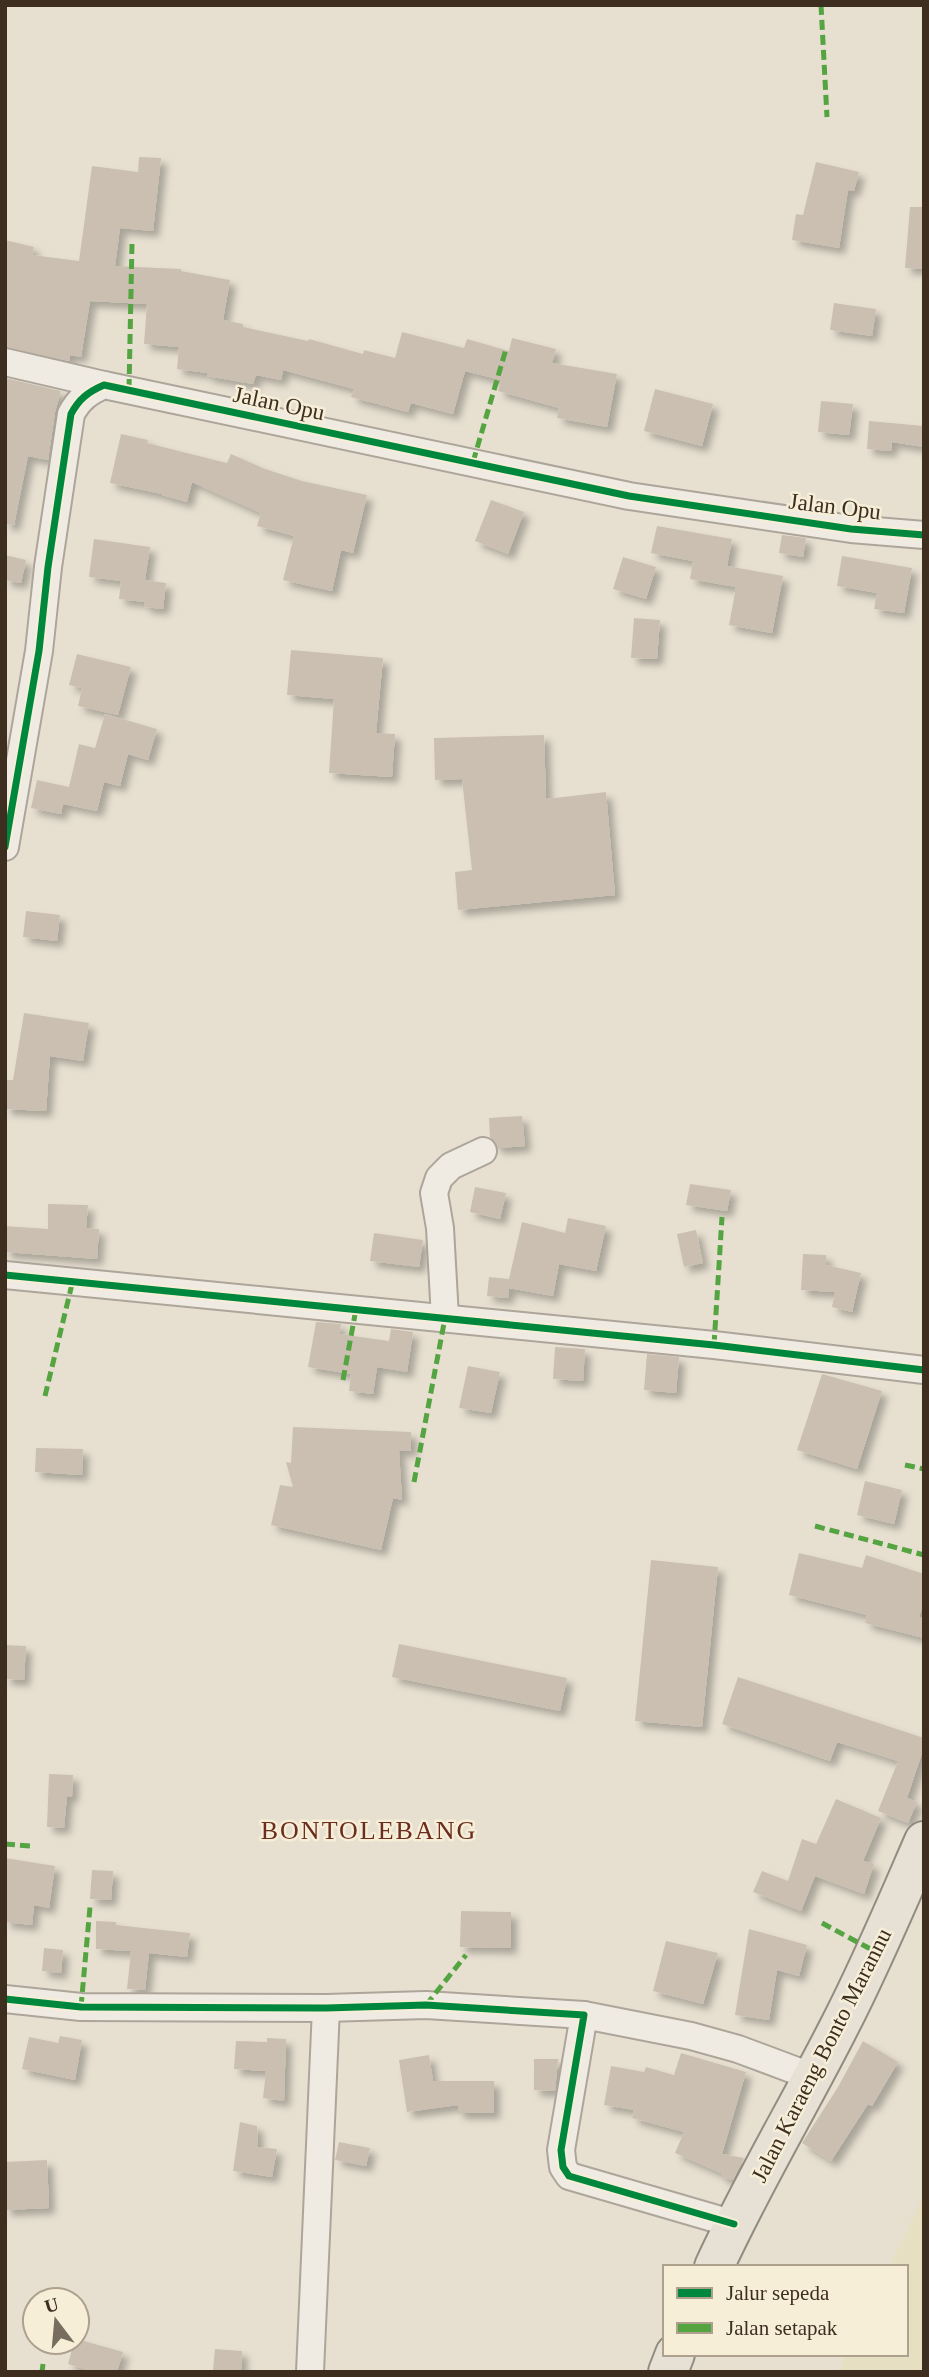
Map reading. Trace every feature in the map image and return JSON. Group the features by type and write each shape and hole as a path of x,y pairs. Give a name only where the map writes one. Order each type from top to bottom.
{"main road":[{"name":"Jalan Karaeng Bonto Marannu","path":"715,2265 876,1952 924,1841"}],"street":[{"name":"Jalan Opu","path":"5,362 104,386 629,496 851,529 924,535"},
{"path":"5,846 16,718 39,650 48,567 71,414 78,401 89,392 104,386"},
{"path":"445,1318 440,1228 434,1193 439,1178 451,1166 484,1151"},
{"path":"5,1275 715,1345 924,1370"},
{"path":"5,1999 81,2007 326,2008 425,2005 584,2015 691,2036 738,2049 813,2077"},
{"path":"310,2372 326,2008"},
{"path":"584,2015 561,2150 563,2167 569,2176 734,2224"}],"shaded area":[{"path":"924,2195 924,2372 838,2372 845,2356 908,2356 908,2265 890,2265"}],"building":[{"path":"139,157 161,158 153,231 120,228 115,266 181,269 230,280 223,320 363,354 364,350 395,358 402,332 464,348 467,339 509,351 512,338 556,349 552,363 617,374 607,427 557,418 559,408 498,391 501,380 465,371 453,414 411,403 408,412 351,397 354,389 283,370 281,380 256,375 253,384 177,369 179,347 144,344 147,304 90,301 81,357 70,355 69,361 5,347 5,240 34,247 32,255 79,261 92,166 138,172"},
{"path":"816,162 859,172 854,191 848,190 839,248 792,240 796,214 803,215"},
{"path":"910,207 924,207 924,269 905,268"},
{"path":"834,303 876,309 872,336 830,330"},
{"path":"5,378 61,391 48,460 28,456 14,525 5,524"},
{"path":"655,389 713,404 702,446 644,431"},
{"path":"821,401 853,404 849,435 818,432"},
{"path":"869,421 924,426 924,447 892,442 891,451 867,449"},
{"path":"121,434 227,463 231,454 302,481 367,495 353,553 341,550 332,591 283,580 294,536 257,526 261,513 192,482 187,502 110,483"},
{"path":"491,500 524,512 508,554 475,541"},
{"path":"657,526 732,539 727,566 783,576 772,633 729,625 736,587 690,579 693,561 651,553"},
{"path":"782,535 806,538 803,557 779,553"},
{"path":"94,539 150,547 145,580 166,583 163,609 144,607 145,602 119,599 121,581 89,577"},
{"path":"5,555 26,560 21,583 5,580"},
{"path":"842,556 912,568 904,613 874,609 877,593 837,586"},
{"path":"623,557 656,567 646,599 613,589"},
{"path":"634,618 660,620 657,659 631,658"},
{"path":"291,650 383,658 376,733 395,734 392,777 329,773 334,699 287,695"},
{"path":"77,654 131,667 118,715 78,706 82,688 69,685"},
{"path":"105,714 157,729 148,760 128,754 120,786 104,782 97,811 63,804 61,814 31,808 37,780 69,787 79,744 95,748"},
{"path":"544,735 546,799 606,792 615,895 458,910 455,872 472,870 462,779 435,780 434,738"},
{"path":"26,911 60,915 57,941 23,937"},
{"path":"24,1013 89,1023 83,1061 50,1056 46,1111 5,1109 5,1080 13,1080"},
{"path":"522,1116 525,1146 498,1148 490,1137 489,1118"},
{"path":"690,1184 731,1190 727,1211 686,1205"},
{"path":"475,1187 506,1193 500,1219 470,1212"},
{"path":"48,1204 88,1205 86,1228 99,1229 97,1259 5,1252 5,1226 48,1229"},
{"path":"568,1218 606,1226 596,1271 559,1264 553,1296 509,1288 508,1298 487,1296 489,1277 509,1279 522,1222 565,1233"},
{"path":"696,1230 703,1263 684,1267 677,1234"},
{"path":"374,1233 423,1240 419,1267 370,1261"},
{"path":"803,1254 826,1255 826,1265 861,1273 852,1312 832,1307 835,1292 801,1290"},
{"path":"316,1322 341,1324 339,1334 389,1341 391,1329 413,1332 407,1372 377,1367 373,1394 349,1391 351,1374 308,1367"},
{"path":"555,1347 585,1349 583,1381 553,1379"},
{"path":"647,1354 679,1357 676,1393 644,1390"},
{"path":"468,1366 500,1372 491,1413 459,1408"},
{"path":"822,1374 882,1391 857,1469 797,1450"},
{"path":"293,1427 411,1432 411,1451 399,1450 402,1500 393,1498 381,1550 271,1525 280,1485 293,1487 286,1462 291,1463"},
{"path":"36,1448 83,1449 82,1475 35,1472"},
{"path":"865,1481 902,1490 894,1524 857,1515"},
{"path":"799,1553 862,1568 866,1555 924,1574 924,1602 919,1617 924,1619 924,1638 865,1623 867,1615 789,1595"},
{"path":"651,1560 718,1567 702,1727 635,1721"},
{"path":"399,1644 567,1678 560,1711 392,1677"},
{"path":"5,1645 26,1646 24,1680 5,1679"},
{"path":"738,1677 924,1738 924,1747 907,1798 917,1802 908,1823 878,1811 898,1761 837,1742 830,1761 722,1724"},
{"path":"49,1774 73,1775 72,1797 67,1796 64,1828 47,1827"},
{"path":"836,1799 881,1818 863,1861 874,1864 864,1894 815,1876 801,1911 753,1892 762,1871 788,1881 802,1839 816,1844"},
{"path":"5,1858 55,1866 49,1908 34,1905 32,1925 5,1922"},
{"path":"92,1870 113,1871 111,1900 90,1899"},
{"path":"461,1911 511,1912 511,1948 460,1947"},
{"path":"96,1921 190,1933 187,1957 149,1953 145,1990 127,1989 131,1951 96,1949"},
{"path":"749,1929 807,1945 799,1976 777,1970 769,2020 735,2015"},
{"path":"666,1941 718,1953 703,2004 653,1991"},
{"path":"44,1948 63,1950 61,1973 42,1971"},
{"path":"60,2036 82,2040 75,2080 22,2069 29,2037 58,2043"},
{"path":"267,2038 286,2039 284,2101 263,2098 266,2071 234,2069 236,2041 267,2042"},
{"path":"863,2041 898,2062 872,2106 868,2104 831,2161 802,2143 838,2087"},
{"path":"681,2053 746,2072 722,2154 744,2158 733,2180 721,2177 721,2173 675,2153 684,2132 632,2118 634,2110 604,2105 611,2066 644,2072 646,2067 674,2075"},
{"path":"429,2055 433,2081 494,2081 494,2113 458,2113 458,2105 407,2112 399,2060"},
{"path":"534,2059 558,2059 555,2091 534,2090"},
{"path":"240,2122 257,2126 258,2147 277,2149 272,2177 233,2171"},
{"path":"339,2142 370,2148 366,2166 335,2160"},
{"path":"47,2160 49,2208 5,2210 5,2162"},
{"path":"91,2343 123,2352 117,2372 94,2372 68,2364 70,2356 91,2356"},
{"path":"215,2349 242,2351 241,2371 213,2370"}],"marked path":[{"path":"821,5 827,117"},
{"path":"129,389 132,243"},
{"path":"473,462 506,349"},
{"path":"714,1345 722,1217"},
{"path":"45,1396 73,1280"},
{"path":"343,1380 356,1309"},
{"path":"414,1482 445,1318"},
{"path":"905,1465 924,1469"},
{"path":"815,1526 924,1555"},
{"path":"5,1844 31,1846"},
{"path":"81,2007 90,1907"},
{"path":"822,1923 876,1952"},
{"path":"426,2005 466,1955"},
{"path":"42,2372 43,2364"}],"cycle path":[{"path":"5,847 39,651 48,567 71,414 85,396 104,385 629,496 851,529 924,535"},
{"path":"5,1275 714,1345 924,1370"},
{"path":"5,1999 81,2007 326,2008 426,2005 584,2015 561,2150 563,2167 569,2176 734,2224"}],"district":[{"name":"BONTOLEBANG","path":"369,1830"}]}
